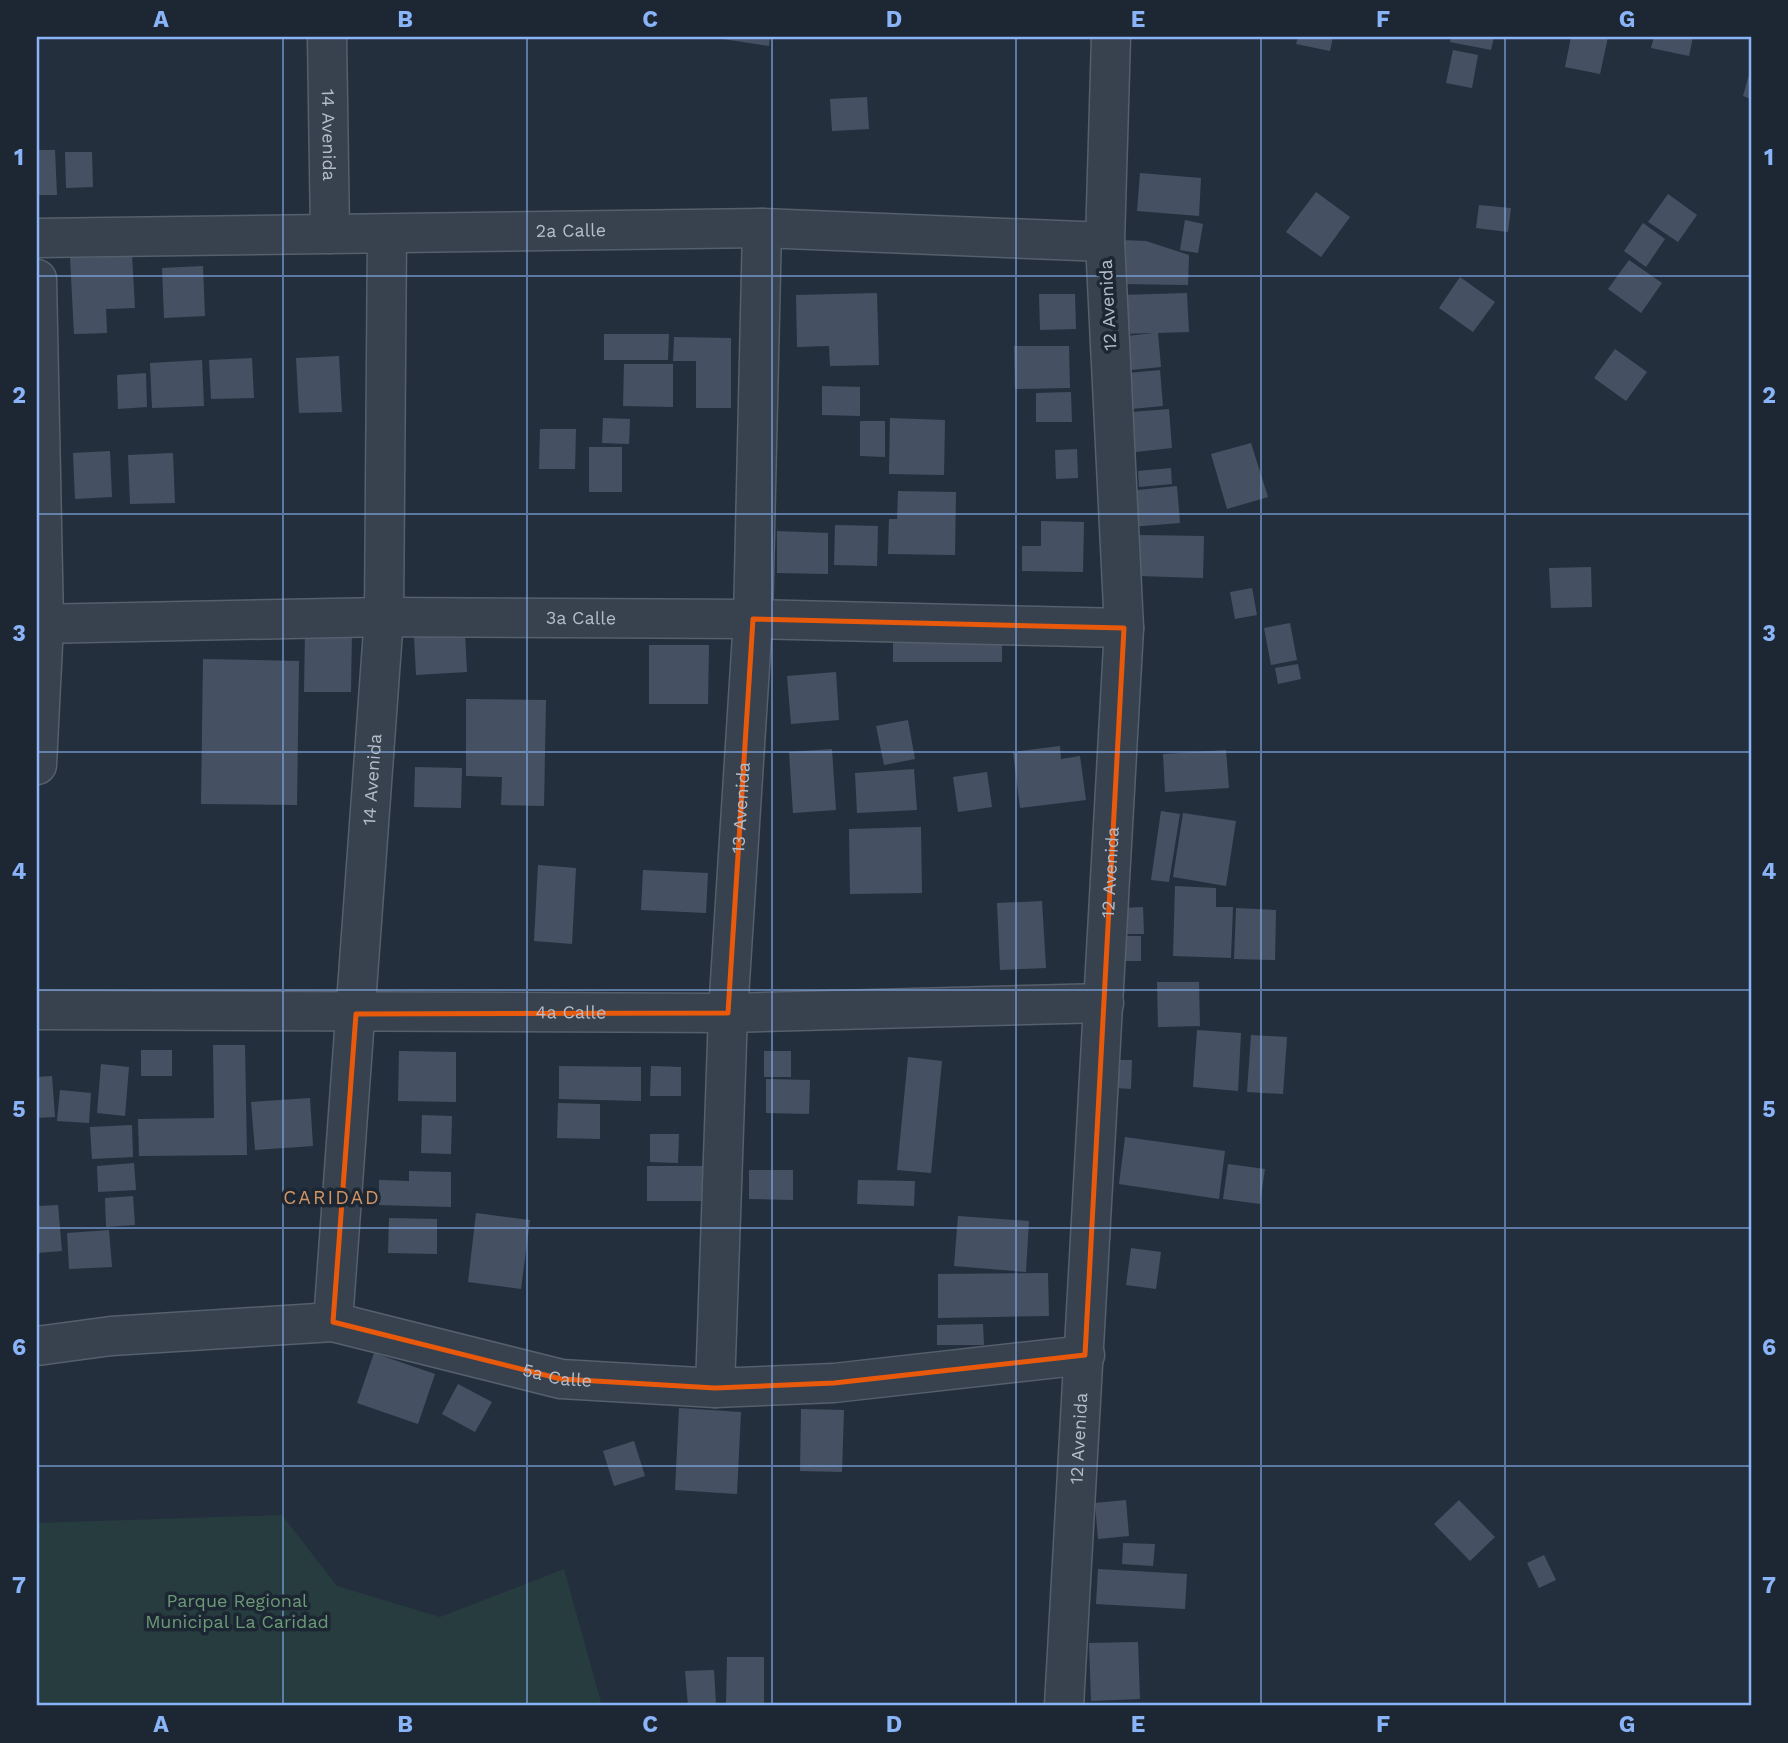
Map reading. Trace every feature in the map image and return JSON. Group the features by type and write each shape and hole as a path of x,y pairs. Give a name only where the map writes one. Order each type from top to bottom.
{"street":[{"name":"14 Avenida","path":"327,37 330,234"},
{"name":"12 Avenida","path":"1064,1706 1124,628 1105,242 1111,37"},
{"name":"2a Calle","path":"37,238 762,228 1105,242"},
{"name":"13 Avenida","path":"715,1388 728,1013 753,619 762,228"},
{"name":"14 Avenida","path":"333,1322 384,617 387,234"},
{"path":"37,279 41,624 37,765"},
{"name":"3a Calle","path":"41,624 384,617 753,619 1124,628"},
{"name":"4a Calle","path":"37,1010 356,1014 728,1013 1104,1003"},
{"name":"5a Calle","path":"37,1346 111,1336 333,1322 561,1379 715,1388 834,1383 1085,1355"}],"highlighted area":[{"path":"753,619 1124,628 1085,1355 834,1383 715,1388 561,1379 333,1322 356,1014 728,1013"}],"green space":[{"name":"Parque Regional Municipal La Caridad","path":"282,1515 337,1586 440,1617 564,1569 602,1706 37,1706 37,1523"}],"building":[{"path":"709,37 770,37 769,46"},
{"path":"1298,37 1333,37 1330,51 1296,44"},
{"path":"1451,37 1494,37 1491,50 1450,42"},
{"path":"1571,37 1608,37 1600,74 1565,67"},
{"path":"1654,37 1693,37 1689,56 1651,48"},
{"path":"1453,50 1478,55 1472,88 1446,83"},
{"path":"1751,67 1751,99 1743,96"},
{"path":"867,97 869,129 832,131 830,99"},
{"path":"37,150 55,150 57,195 37,195"},
{"path":"65,152 92,152 93,187 66,188"},
{"path":"1140,173 1201,178 1199,216 1137,211"},
{"path":"1316,192 1350,217 1321,257 1286,232"},
{"path":"1668,194 1697,215 1678,242 1648,222"},
{"path":"1479,205 1511,208 1508,232 1476,228"},
{"path":"1185,220 1203,224 1198,253 1180,250"},
{"path":"1643,223 1665,239 1646,267 1624,251"},
{"path":"1120,240 1146,241 1189,255 1188,285 1120,284"},
{"path":"132,255 135,308 106,309 107,333 74,334 70,257"},
{"path":"1629,260 1662,283 1641,313 1608,289"},
{"path":"203,266 205,316 164,318 162,268"},
{"path":"1460,277 1495,302 1473,332 1439,308"},
{"path":"877,293 879,365 830,366 829,346 797,347 796,295"},
{"path":"1187,293 1189,332 1158,333 1161,367 1131,370 1127,336 1153,333 1121,334 1119,295"},
{"path":"1039,294 1075,294 1076,329 1040,330"},
{"path":"604,334 669,334 668,360 604,360"},
{"path":"674,337 731,338 731,408 696,408 696,361 673,361"},
{"path":"1014,346 1069,346 1070,388 1015,389"},
{"path":"1615,349 1647,372 1626,401 1594,378"},
{"path":"339,356 342,412 299,413 296,358"},
{"path":"252,358 254,398 211,399 209,360"},
{"path":"202,360 204,406 152,408 150,363"},
{"path":"624,364 673,364 673,407 623,406"},
{"path":"1160,370 1163,406 1131,409 1128,373"},
{"path":"146,373 147,407 118,409 117,375"},
{"path":"822,386 860,387 860,416 822,415"},
{"path":"1071,392 1072,422 1036,422 1036,393"},
{"path":"1169,409 1172,448 1135,452 1131,412"},
{"path":"603,418 630,419 629,444 602,443"},
{"path":"890,418 945,420 944,475 889,474"},
{"path":"860,421 885,421 885,457 860,456"},
{"path":"540,429 576,429 575,469 539,469"},
{"path":"1251,443 1268,497 1227,509 1211,454"},
{"path":"589,447 622,447 622,492 589,492"},
{"path":"1077,449 1078,478 1056,479 1055,450"},
{"path":"110,451 112,497 75,499 73,453"},
{"path":"173,453 175,503 130,504 128,455"},
{"path":"1171,468 1172,484 1139,487 1138,471"},
{"path":"1177,486 1180,523 1131,527 1128,491"},
{"path":"898,491 956,492 955,555 888,554 889,519 897,519"},
{"path":"1041,521 1084,522 1083,572 1022,571 1022,546 1041,546"},
{"path":"835,525 878,526 877,566 834,565"},
{"path":"777,531 828,533 828,574 777,573"},
{"path":"1138,535 1204,536 1203,578 1137,576"},
{"path":"1591,567 1592,607 1551,608 1549,568"},
{"path":"1252,588 1257,615 1235,619 1230,592"},
{"path":"1290,623 1297,660 1271,665 1264,628"},
{"path":"305,630 352,631 351,692 304,692"},
{"path":"465,634 467,672 416,675 414,636"},
{"path":"893,640 1002,640 1002,662 893,662"},
{"path":"649,645 709,645 708,704 649,704"},
{"path":"203,659 299,661 297,805 201,804"},
{"path":"1298,664 1301,679 1278,684 1275,668"},
{"path":"836,672 839,720 791,724 787,676"},
{"path":"466,699 546,700 544,806 501,805 502,777 466,776"},
{"path":"908,720 915,759 884,765 876,726"},
{"path":"1060,746 1061,759 1080,756 1086,800 1020,808 1013,752"},
{"path":"832,749 836,810 793,813 789,752"},
{"path":"1226,750 1229,788 1165,792 1163,754"},
{"path":"415,767 462,768 461,808 414,807"},
{"path":"914,769 917,810 857,813 855,773"},
{"path":"987,772 992,807 958,812 953,777"},
{"path":"1161,811 1180,814 1169,882 1151,880"},
{"path":"1183,813 1236,821 1226,886 1173,877"},
{"path":"921,827 922,893 850,894 849,829"},
{"path":"538,865 576,868 572,944 534,941"},
{"path":"643,870 708,873 706,913 641,910"},
{"path":"1175,886 1216,888 1216,907 1233,907 1231,958 1173,956"},
{"path":"1042,901 1046,968 1000,970 997,903"},
{"path":"1143,907 1144,934 1120,934 1120,908"},
{"path":"1236,908 1276,910 1275,960 1234,959"},
{"path":"1122,936 1141,936 1141,961 1122,961"},
{"path":"1157,982 1199,982 1200,1026 1158,1027"},
{"path":"1197,1030 1241,1033 1238,1091 1193,1087"},
{"path":"1251,1035 1287,1037 1283,1094 1247,1092"},
{"path":"213,1045 245,1045 247,1155 139,1156 138,1119 214,1118"},
{"path":"141,1050 172,1050 172,1076 141,1076"},
{"path":"399,1051 456,1052 456,1102 398,1101"},
{"path":"764,1051 791,1051 791,1077 764,1077"},
{"path":"908,1057 942,1061 931,1173 897,1170"},
{"path":"1116,1060 1132,1060 1131,1089 1115,1088"},
{"path":"101,1064 129,1067 125,1116 97,1113"},
{"path":"559,1066 641,1067 641,1101 559,1099"},
{"path":"651,1066 681,1067 681,1096 650,1096"},
{"path":"52,1076 55,1117 37,1118 37,1077"},
{"path":"766,1079 810,1080 809,1114 766,1113"},
{"path":"60,1090 91,1093 89,1123 57,1121"},
{"path":"310,1098 313,1146 255,1150 251,1102"},
{"path":"558,1103 600,1104 600,1139 557,1138"},
{"path":"422,1115 452,1116 451,1154 421,1153"},
{"path":"132,1125 133,1157 92,1159 90,1127"},
{"path":"650,1134 679,1134 678,1163 650,1162"},
{"path":"1125,1137 1225,1151 1219,1199 1119,1184"},
{"path":"134,1163 136,1190 98,1192 97,1166"},
{"path":"1228,1164 1265,1169 1260,1204 1223,1199"},
{"path":"647,1166 705,1166 705,1201 647,1201"},
{"path":"749,1170 793,1170 793,1200 749,1199"},
{"path":"409,1171 451,1172 451,1207 379,1205 379,1180 409,1181"},
{"path":"858,1180 915,1181 914,1206 857,1204"},
{"path":"133,1196 135,1225 106,1227 105,1198"},
{"path":"58,1205 62,1251 37,1253 37,1206"},
{"path":"476,1213 530,1220 521,1289 468,1282"},
{"path":"958,1216 1029,1221 1026,1272 954,1266"},
{"path":"389,1218 437,1219 437,1254 388,1253"},
{"path":"109,1230 112,1267 69,1269 67,1233"},
{"path":"1131,1248 1161,1252 1156,1289 1126,1285"},
{"path":"1048,1273 1049,1316 938,1318 938,1274"},
{"path":"983,1324 984,1345 937,1345 937,1325"},
{"path":"374,1353 435,1374 418,1424 357,1403"},
{"path":"458,1384 492,1402 475,1432 442,1414"},
{"path":"679,1408 741,1412 737,1494 675,1490"},
{"path":"801,1409 844,1410 842,1472 800,1471"},
{"path":"634,1441 645,1476 614,1486 603,1451"},
{"path":"1126,1500 1129,1536 1098,1539 1095,1503"},
{"path":"1459,1500 1495,1537 1470,1561 1434,1524"},
{"path":"1123,1543 1155,1544 1153,1566 1122,1564"},
{"path":"1544,1555 1556,1580 1539,1588 1527,1563"},
{"path":"1098,1569 1187,1574 1185,1609 1096,1604"},
{"path":"1138,1642 1140,1699 1091,1701 1089,1643"},
{"path":"727,1657 764,1657 764,1706 726,1706"},
{"path":"714,1670 716,1704 688,1706 685,1671"}],"district":[{"name":"CARIDAD","path":"332,1197"}]}
